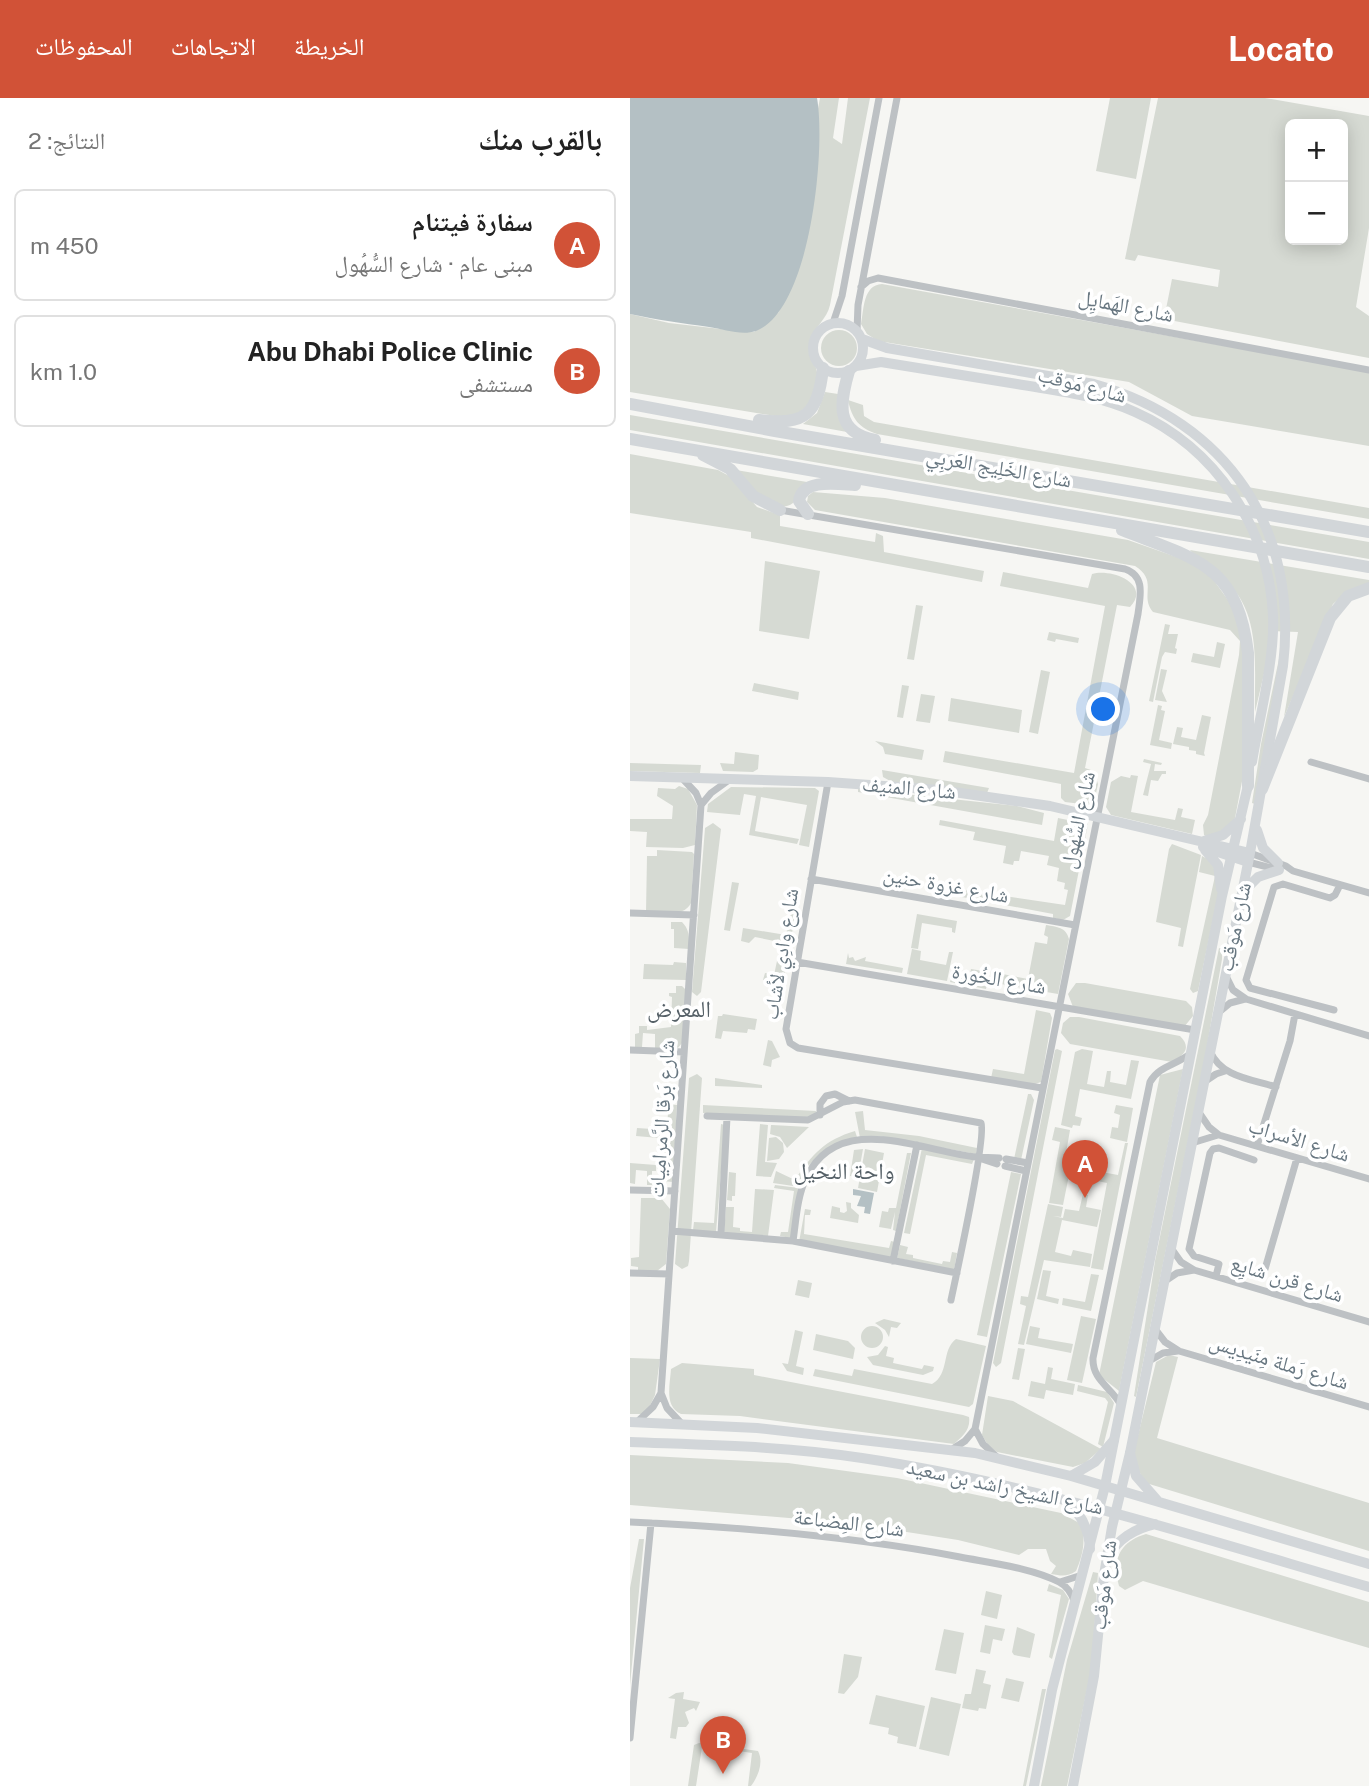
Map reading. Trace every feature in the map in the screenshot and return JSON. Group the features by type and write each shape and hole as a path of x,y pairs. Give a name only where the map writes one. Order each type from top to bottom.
{"highway":[{"path":"658,408 790,422 802,418 816,404 823,368"},
{"path":"852,368 842,394 842,409 845,422 859,435 968,459 984,466"},
{"name":"شارع الخَلِيج العَربِي","path":"630,404 1369,532"},
{"name":"شارع الخَلِيج العَربِي","path":"630,439 1369,567"},
{"path":"690,449 730,470 754,496 780,510"},
{"path":"808,514 799,498 810,486 892,485"},
{"path":"1099,520 1198,559 1225,585 1235,601 1246,635 1248,653 1248,786"},
{"path":"1262,789 1330,618 1348,596 1369,588"}],"main road":[{"path":"833,323 846,324 860,335 863,354 852,368 836,373 823,368 815,357 814,343 820,330 833,323"},
{"name":"شارع مَوقب","path":"860,335 887,348 1094,384 1138,399 1179,421 1215,451 1238,478 1256,507 1275,550 1285,595 1286,641 1256,827 1149,1361 1115,1511 1107,1557 1094,1676 1073,1786"},
{"name":"شارع مَوقب","path":"852,368 881,362 1093,398 1135,412 1173,433 1206,461 1227,486 1245,513 1262,554 1272,596 1273,640 1248,786 1222,896 1105,1486 1052,1690 1034,1786"},
{"name":"شارع المنيف","path":"630,776 828,782 912,787 986,796 1097,816 1250,858"},
{"path":"1222,896 1218,865 1202,844 1223,835 1241,818"},
{"path":"1242,892 1258,877 1278,866 1263,848 1256,827"},
{"name":"شارع الشيخ راشد بن سعيد","path":"633,1422 757,1428 999,1458 1071,1476 1369,1564"},
{"path":"1071,1476 1095,1462 1114,1440"},
{"name":"شارع الشيخ راشد بن سعيد","path":"630,1442 749,1446 827,1453 936,1470 1115,1511 1369,1587"},
{"path":"1130,1453 1136,1476 1159,1502"},
{"path":"1060,1497 1073,1507 1083,1521 1090,1549"},
{"path":"1107,1557 1120,1540 1155,1524"}],"street":[{"path":"833,323 842,296 879,98"},
{"path":"860,335 856,316 897,98"},
{"path":"861,287 877,278 866,264"},
{"name":"شارع الهَمايِل","path":"877,278 1369,370"},
{"name":"شارع السُّهُول","path":"780,510 1125,569 1133,572 1140,585 1138,614 975,1429"},
{"path":"1311,762 1369,779"},
{"path":"682,778 696,793 701,805 716,788 729,780"},
{"name":"شارع وادِي لأشاب","path":"828,782 786,1029 787,1039 794,1046 1042,1088"},
{"name":"شارع بَرقا الرَّمرامِيات","path":"661,1393 701,805"},
{"path":"1250,858 1369,893"},
{"name":"شارع غزوة حنين","path":"811,880 1075,925"},
{"path":"1334,1010 1251,988 1247,983 1272,889 1283,884 1330,898 1335,895 1340,885"},
{"path":"630,913 694,915"},
{"name":"شارع الخُورة","path":"797,962 1195,1030"},
{"path":"1226,976 1233,990 1246,999 1369,1036"},
{"path":"1218,1012 1230,1003 1246,999"},
{"path":"1257,1146 1304,1002"},
{"path":"630,1050 684,1052"},
{"path":"1210,1051 1217,1064 1225,1071 1276,1087"},
{"path":"1121,1405 1114,1393 1095,1373 1093,1358 1150,1082 1157,1072 1191,1054"},
{"path":"1204,1082 1225,1071"},
{"path":"820,1115 820,1104 826,1096 835,1094 849,1101 978,1121 984,1129 951,1300"},
{"path":"707,1116 804,1120 849,1101"},
{"name":"شارع الأسراب","path":"1198,1111 1209,1127 1219,1135 1369,1179"},
{"path":"721,1234 727,1117"},
{"name":"شارع الأسراب","path":"1192,1143 1219,1135"},
{"path":"793,1241 801,1190 806,1177 824,1155 842,1144 863,1139 917,1145 1027,1167"},
{"path":"1240,1155 1245,1142"},
{"path":"894,1261 917,1145"},
{"path":"1216,1276 1219,1264 1192,1255 1190,1247 1212,1151 1219,1148 1254,1160"},
{"path":"1263,1276 1297,1158"},
{"path":"630,1189 675,1191"},
{"path":"672,1231 793,1241 957,1273"},
{"name":"شارع قرن شايِع","path":"1171,1248 1181,1262 1194,1270 1369,1322"},
{"path":"1165,1281 1177,1273 1194,1270"},
{"path":"630,1273 669,1274"},
{"name":"شارع رَملة مِنَيدِيس","path":"1155,1329 1165,1342 1179,1351 1369,1407"},
{"name":"شارع رَملة مِنَيدِيس","path":"1149,1361 1163,1353 1179,1351"},
{"path":"633,1422 649,1413 661,1393"},
{"path":"661,1393 667,1408 682,1424"},
{"path":"950,1450 965,1441 975,1429 983,1444 999,1458"},
{"name":"شارع المِضباعة","path":"630,1522 738,1527 878,1543 999,1565 1060,1582"},
{"path":"630,1738 651,1523"},
{"path":"1075,1604 1071,1594 1060,1582 1083,1575"}],"shaded area":[{"path":"630,98 817,98 819,153 816,188 802,261 790,293 775,317 756,331 738,332 630,314"},
{"path":"820,98 839,98 833,138 842,144 848,98 870,98 830,305 810,344 818,375 817,395 797,416 781,417 630,392 630,314 669,323 754,332 779,312"},
{"path":"1110,98 1151,98 1136,179 1096,171"},
{"path":"1158,98 1265,98 1369,116 1369,228 1356,307 1369,316 1369,358 1164,319 1172,279 1218,287 1220,270 1138,255 1135,261 1125,259"},
{"path":"876,285 1369,372 1369,446 1192,416 1129,382 878,341 867,334 861,324 868,293"},
{"path":"839,330 852,335 857,348 852,361 839,366 826,361 821,348 826,335"},
{"path":"825,392 838,394 847,432 803,424 817,413"},
{"path":"848,400 863,405 864,416 874,422 1369,508 1369,519 877,434 857,422"},
{"path":"630,415 1369,542 1369,559 630,430"},
{"path":"630,454 718,470 731,477 757,507 780,515 780,526 875,542 876,533 883,536 884,552 984,571 982,582 751,538 751,532 630,513"},
{"path":"736,470 813,483 793,503 777,506 761,497"},
{"path":"813,492 885,498 1128,540 1188,561 1210,575 1233,607 1245,636 1243,776 1235,818 1227,829 1209,838 1204,835 1203,825 1208,815 1239,655 1240,641 1230,630 1153,612 1149,606 1146,577 1135,566 815,510 807,502 808,496"},
{"path":"1190,550 1369,580 1369,584 1346,593 1333,604 1284,717 1298,632 1270,631 1267,661 1255,712 1254,643 1246,610 1227,582"},
{"path":"765,561 820,571 809,639 759,631"},
{"path":"1003,572 1088,588 1092,574 1109,573 1126,580 1136,591 1130,607 1117,605 1085,768 1094,771 1098,784 1094,802 1090,805 1065,802 1061,798 1061,784 943,762 945,751 1074,773 1105,606 1000,586"},
{"path":"916,605 923,606 914,660 907,659"},
{"path":"1165,624 1170,625 1168,634 1178,634 1177,649 1176,654 1165,652 1162,657 1153,702 1149,701"},
{"path":"1049,632 1079,638 1078,643 1047,640"},
{"path":"1284,635 1255,804 1252,803 1261,744"},
{"path":"1217,642 1225,644 1220,668 1191,662 1193,653 1214,657"},
{"path":"1161,669 1167,670 1162,691 1167,702 1155,700"},
{"path":"1041,670 1050,672 1038,734 1029,732"},
{"path":"754,683 799,692 798,700 752,691"},
{"path":"902,685 909,686 903,718 897,717"},
{"path":"921,694 935,696 930,723 916,721"},
{"path":"951,698 1022,710 1019,733 948,721"},
{"path":"1158,705 1165,711 1159,740 1172,743 1171,749 1150,745"},
{"path":"1202,715 1211,717 1205,756 1196,754 1196,751 1189,750 1189,747 1173,744 1177,727 1183,728 1181,737 1196,740"},
{"path":"875,741 924,750 922,760 885,754 883,747"},
{"path":"735,752 759,755 758,769 753,772 723,771 720,763 734,764"},
{"path":"1144,759 1162,763 1155,764 1154,771 1166,771 1158,781 1151,780 1148,796 1143,795 1151,764 1143,762"},
{"path":"630,763 701,765 700,773 630,771"},
{"path":"882,770 989,788 987,793 892,782 883,777"},
{"path":"1131,775 1138,776 1131,812 1175,820 1178,808 1183,809 1181,817 1195,820 1192,834 1111,815 1106,807 1111,782 1121,776 1130,778"},
{"path":"679,786 688,789 697,805 695,845 683,848 646,847 647,832 630,831 630,819 672,819 673,806 657,796 658,788 675,789"},
{"path":"731,787 815,788 819,791 809,847 799,845 807,805 761,797 755,831 799,839 797,844 749,835 756,796 744,794 740,815 707,812 708,804"},
{"path":"858,789 1017,806 1044,813 1042,825 858,792"},
{"path":"1058,818 1088,824 1070,916 1063,920 1053,918 1053,914 962,897 963,890 1065,905 1068,890 1064,889 1065,883 1057,881 1059,868 1047,865 1049,856 1021,851 1019,861 1014,861 1013,865 1003,863 1006,846 973,840 975,832 939,825 940,820 1054,841"},
{"path":"713,823 721,829 701,992 697,996 692,992 705,828"},
{"path":"1172,844 1201,855 1183,947 1178,946 1181,928 1156,922"},
{"path":"657,850 694,854 691,903 683,911 646,912 647,856 657,856"},
{"path":"1202,856 1213,862 1221,881 1198,991 1193,993 1190,989 1215,876 1199,872"},
{"path":"732,882 739,883 730,931 724,930"},
{"path":"794,893 799,894 783,983 763,980 765,973 774,975 784,943 755,937 749,943 741,941 743,928 786,935"},
{"path":"917,914 957,921 955,933 952,928 922,923 918,949 911,948"},
{"path":"671,922 682,922 685,925 689,949 674,948 674,929 671,929"},
{"path":"1046,925 1063,930 1069,939 1058,994 995,983 997,973 1028,979 1035,942 1047,944 1048,937 1044,935"},
{"path":"1219,948 1222,949 1222,959 1206,1052 1136,1397 1134,1396 1155,1261"},
{"path":"912,949 921,951 920,960 946,965 949,952 953,952 947,981 907,974"},
{"path":"848,953 849,958 853,957 855,961 866,957 865,961 903,968 902,973 846,964"},
{"path":"674,962 686,963 686,980 643,979 644,964 673,965"},
{"path":"971,969 989,972 986,989 950,982 952,976 969,979"},
{"path":"1076,983 1186,1001 1192,1007 1193,1016 1184,1027 1073,1007 1068,994"},
{"path":"676,986 682,986 686,990 682,1043 677,1049 655,1048 655,1034 643,1033 642,1047 635,1047 635,1034 639,1033 639,1026 647,1026 647,1030 671,1027 672,997 669,993 676,993"},
{"path":"1036,1010 1050,1013 1052,1018 1041,1082 1032,1085 991,1078 993,1069 1024,1074"},
{"path":"723,1014 757,1019 755,1030 748,1029 747,1033 723,1031 721,1039 715,1038 718,1016"},
{"path":"1070,1017 1180,1036 1186,1048 1183,1054 1172,1062 1070,1044 1061,1033 1063,1023"},
{"path":"768,1040 772,1041 780,1057 772,1060 771,1067 763,1065"},
{"path":"1057,1049 1062,1051 1001,1363 996,1367 993,1363"},
{"path":"1082,1049 1093,1051 1087,1084 1104,1087 1107,1071 1111,1071 1110,1082 1126,1085 1131,1060 1139,1061 1131,1099 1080,1089 1075,1116 1082,1118 1080,1126 1073,1125 1072,1128 1061,1125 1075,1052"},
{"path":"1183,1069 1119,1391 1099,1375 1160,1075"},
{"path":"697,1074 702,1078 689,1261 688,1266 682,1269 675,1264 689,1078"},
{"path":"715,1078 762,1085 762,1088 715,1086"},
{"path":"1028,1094 1031,1094 1034,1100 1021,1160 1014,1159"},
{"path":"663,1104 677,1105 673,1182 661,1181 662,1151 658,1150 659,1138 636,1136 637,1128 667,1130 668,1113 662,1113"},
{"path":"703,1105 816,1111 815,1118 812,1119 703,1113"},
{"path":"1116,1105 1133,1108 1127,1142 1110,1138 1112,1127 1118,1128 1120,1115 1114,1113"},
{"path":"863,1111 865,1130 919,1136 977,1148 976,1154 878,1136 860,1138 855,1112"},
{"path":"721,1124 725,1125 716,1232 693,1230 694,1222 714,1223"},
{"path":"760,1124 768,1125 765,1162 777,1163 771,1177 756,1176"},
{"path":"771,1125 809,1127 787,1148 780,1137 770,1134"},
{"path":"1055,1127 1070,1130 1064,1165 1118,1175 1125,1143 1128,1143 1103,1270 1091,1268 1107,1183 1069,1175 1063,1205 1049,1203 1060,1142 1052,1140"},
{"path":"855,1131 857,1137 828,1148 808,1166 800,1187 773,1183 776,1171 795,1180 820,1149"},
{"path":"776,1137 783,1143 784,1152 779,1159 767,1161 769,1138"},
{"path":"922,1148 974,1159 972,1164 926,1155 910,1234 904,1233"},
{"path":"863,1149 858,1177 850,1176 854,1150"},
{"path":"865,1149 884,1153 877,1192 858,1188"},
{"path":"907,1153 911,1153 896,1231 893,1230 895,1212 891,1229 879,1227 882,1211 888,1212 889,1208 896,1208"},
{"path":"630,1163 656,1165 656,1171 652,1171 652,1185 647,1185 647,1171 636,1170 635,1184 630,1183"},
{"path":"729,1172 736,1173 735,1196 732,1196 732,1201 727,1200"},
{"path":"1011,1172 1021,1174 987,1337 977,1335"},
{"path":"775,1185 799,1188 791,1238 780,1236 781,1232 788,1232 794,1191 774,1188"},
{"path":"755,1189 774,1190 768,1236 724,1234 726,1207 734,1207 733,1227 752,1232"},
{"path":"853,1189 874,1193 870,1214 864,1213 865,1207 857,1206 861,1196 853,1195"},
{"path":"1083,1194 1088,1195 1086,1207 1101,1210 1097,1227 1062,1220 1055,1252 1071,1256 1073,1250 1092,1254 1090,1267 1044,1260 1024,1345 1018,1344 1026,1306 1020,1304 1021,1296 1028,1297 1048,1204 1063,1207 1061,1217 1053,1216 1063,1218 1065,1209 1079,1211"},
{"path":"641,1198 661,1198 670,1209 666,1264 657,1271 638,1270 638,1267 631,1266 631,1258 639,1257"},
{"path":"846,1202 851,1203 851,1208 859,1215 858,1223 830,1218 832,1206 840,1208 840,1212 847,1211"},
{"path":"805,1209 811,1210 810,1215 805,1215 804,1234 889,1248 891,1241 895,1242 893,1258 799,1242"},
{"path":"900,1245 908,1247 906,1254 913,1255 913,1258 942,1264 943,1261 950,1262 952,1252 957,1253 954,1270 897,1258"},
{"path":"1043,1270 1051,1271 1046,1296 1059,1299 1058,1304 1037,1299"},
{"path":"1091,1274 1099,1275 1091,1311 1062,1305 1063,1298 1085,1302"},
{"path":"798,1280 812,1283 809,1298 795,1295"},
{"path":"1081,1316 1096,1319 1082,1383 1067,1380"},
{"path":"884,1319 901,1323 897,1328 891,1327 889,1337 885,1330 875,1323"},
{"path":"872,1326 880,1329 883,1337 880,1345 872,1348 864,1345 861,1337 864,1329"},
{"path":"1030,1326 1040,1328 1038,1338 1073,1344 1071,1353 1026,1344"},
{"path":"795,1330 803,1332 796,1366 804,1368 803,1375 787,1371 782,1363 788,1364"},
{"path":"816,1334 848,1341 855,1348 853,1359 813,1350"},
{"path":"956,1339 986,1346 973,1404 969,1407 813,1376 815,1369 852,1376 854,1369 932,1384 938,1380 948,1349"},
{"path":"885,1346 888,1347 886,1356 894,1358 893,1363 922,1369 924,1365 934,1367 933,1371 923,1375 873,1365 867,1357 878,1355"},
{"path":"1018,1348 1025,1349 1019,1380 1012,1379"},
{"path":"1169,1355 1178,1357 1157,1438 1369,1503 1369,1551 1146,1483 1132,1460 1156,1362"},
{"path":"630,1358 660,1359 655,1395 646,1414 630,1414"},
{"path":"682,1363 754,1369 754,1375 963,1415 969,1417 969,1426 954,1444 740,1416 681,1414 672,1406 669,1388 671,1369"},
{"path":"1048,1367 1053,1368 1051,1379 1075,1384 1073,1395 1046,1390 1044,1399 1028,1396 1031,1381 1045,1384"},
{"path":"1078,1385 1107,1392 1114,1403 1103,1447 1098,1444 1108,1402 1105,1398 1077,1391"},
{"path":"988,1396 1013,1401 1101,1449 1085,1463 1073,1467 997,1452 988,1445 982,1435"},
{"path":"630,1455 788,1463 897,1478 1061,1513 1081,1524 1082,1554 1076,1571 1058,1575 1051,1574 1056,1566 1050,1561 1046,1549 1028,1549 1019,1555 958,1540 862,1525 860,1532 825,1527 825,1521 630,1505"},
{"path":"1146,1534 1369,1602 1369,1648 1143,1581 1125,1590 1119,1586 1117,1560 1129,1542"},
{"path":"639,1539 644,1539 630,1685 630,1588"},
{"path":"1093,1572 1098,1573 1092,1665 1067,1786 1041,1786 1067,1660"},
{"path":"1049,1584 1063,1590 1069,1599 1052,1659 1049,1657 1061,1595 1047,1591"},
{"path":"986,1591 1002,1595 997,1619 981,1615"},
{"path":"985,1625 1005,1629 1002,1641 993,1639 990,1654 980,1652"},
{"path":"1017,1627 1035,1634 1030,1658 1014,1655 1012,1652"},
{"path":"944,1629 964,1633 956,1674 935,1670"},
{"path":"844,1654 862,1657 858,1677 844,1694 838,1693"},
{"path":"976,1669 986,1671 983,1683 991,1685 986,1709 979,1708 978,1711 962,1708 965,1694 971,1694"},
{"path":"1006,1678 1024,1682 1019,1702 1001,1698"},
{"path":"1042,1689 1046,1689 1026,1786 1023,1786"},
{"path":"684,1692 683,1699 700,1702 696,1711 694,1708 685,1712 689,1723 686,1727 678,1727 676,1739 670,1738 675,1699 668,1698"},
{"path":"876,1695 925,1706 916,1747 897,1743 898,1737 888,1734 889,1728 869,1724"},
{"path":"931,1697 961,1704 949,1756 919,1749"},
{"path":"699,1743 719,1746 719,1749 702,1747 696,1786 688,1786 694,1745"},
{"path":"737,1748 758,1751 760,1755 759,1769 751,1786 748,1786 752,1753 732,1750"}],"place":[{"name":"سفارة فيتنام","path":"1085,1198"},
{"name":"Abu Dhabi Police Clinic","path":"723,1774"}],"district":[{"name":"المعرض","path":"679,1009"},
{"name":"واحة النخيل","path":"844,1171"}]}
